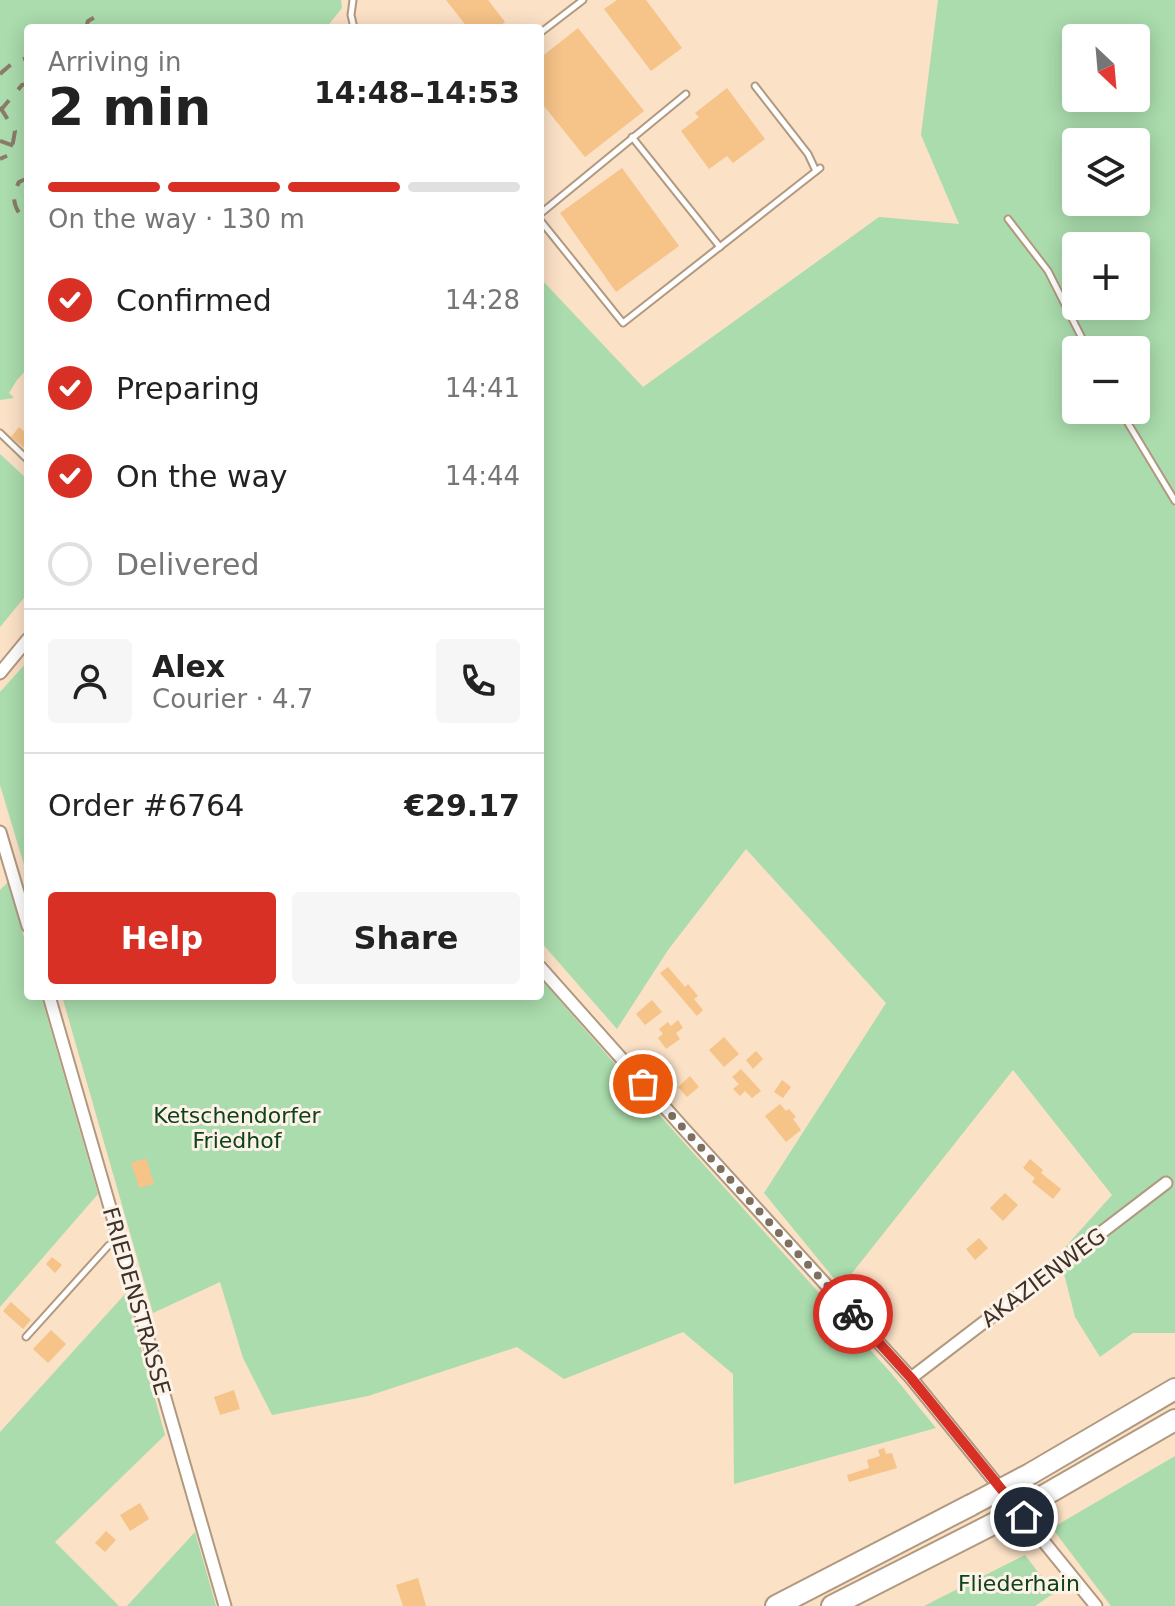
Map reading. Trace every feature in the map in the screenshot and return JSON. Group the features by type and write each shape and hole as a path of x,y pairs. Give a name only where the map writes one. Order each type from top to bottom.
{"highway":[{"path":"776,1606 1030,1474 1175,1389"},
{"path":"832,1606 991,1525 1175,1420"}],"street":[{"path":"0,673 24,644"},
{"path":"0,832 24,913"},
{"path":"544,971 911,1378 1096,1606"},
{"name":"FRIEDENSTRASSE","path":"50,1000 225,1606"},
{"name":"AKAZIENWEG","path":"911,1378 1170,1180"}],"lane":[{"path":"353,0 353,24"},
{"path":"544,30 583,0"},
{"path":"544,222 623,323 818,169 755,86"},
{"path":"544,214 686,94"},
{"path":"632,137 720,247"},
{"path":"1008,219 1048,271 1081,336"},
{"path":"1128,424 1175,501"},
{"path":"0,433 24,456"},
{"path":"26,1337 109,1245 119,1241"}],"green space":[{"path":"0,0 341,0 342,8 329,24 24,24 24,372 9,393 14,398 0,400"},
{"path":"938,0 1175,0 1175,1333 1133,1333 1100,1357 1075,1317 1059,1254 1112,1195 1013,1070 841,1287 764,1193 886,1003 746,849 668,950 617,1029 544,946 544,282 643,387 879,217 959,224 921,135"},
{"path":"0,454 24,476 24,598 0,627"},
{"path":"24,665 24,865 0,785 0,692"},
{"path":"8,882 24,937 24,1000 42,1000 98,1194 0,1307 0,890"},
{"name":"Ketschendorfer Friedhof","path":"544,983 891,1373 936,1428 734,1484 733,1374 683,1332 564,1379 517,1347 368,1396 272,1415 243,1358 220,1282 153,1313 63,1000 544,1000"},
{"path":"126,1293 165,1435 55,1542 119,1606 0,1606 0,1432"},
{"path":"1175,1456 1175,1606 1111,1606 1052,1528"},
{"path":"195,1532 216,1606 127,1606"},
{"name":"Fliederhain","path":"1025,1555 1054,1593 1035,1606 924,1606"}],"building":[{"path":"446,0 488,0 505,22 502,24 465,24"},
{"path":"617,0 646,0 682,48 651,71 604,9"},
{"path":"578,28 644,111 585,157 544,106 544,55"},
{"path":"727,88 765,139 733,163 727,156 709,169 681,131 699,117 695,113"},
{"path":"622,168 679,246 616,292 560,213"},
{"path":"19,427 24,431 24,448 11,437"},
{"path":"668,967 685,987 688,984 698,996 694,999 703,1010 697,1016 660,973"},
{"path":"652,1000 662,1012 645,1025 636,1014"},
{"path":"678,1020 683,1028 676,1033 680,1039 666,1049 658,1038 663,1034 659,1029 668,1022 671,1026"},
{"path":"724,1037 739,1054 724,1067 709,1050"},
{"path":"756,1051 763,1059 753,1069 746,1060"},
{"path":"741,1069 761,1091 752,1098 745,1091 740,1096 733,1089 739,1084 732,1077"},
{"path":"690,1076 699,1087 687,1097 678,1087"},
{"path":"782,1080 791,1087 783,1098 774,1092"},
{"path":"780,1104 796,1117 793,1119 801,1130 786,1142 765,1116"},
{"path":"146,1158 154,1184 139,1188 131,1163"},
{"path":"1030,1159 1043,1170 1041,1173 1061,1189 1053,1199 1032,1182 1035,1178 1023,1168"},
{"path":"1005,1193 1018,1205 1003,1221 990,1208"},
{"path":"979,1238 988,1248 975,1260 966,1249"},
{"path":"52,1257 62,1265 55,1273 46,1264"},
{"path":"11,1302 31,1320 23,1329 3,1311"},
{"path":"51,1330 66,1344 48,1363 33,1349"},
{"path":"234,1390 240,1409 220,1415 214,1397"},
{"path":"884,1448 886,1454 892,1453 897,1468 849,1482 847,1475 869,1468 867,1460 880,1456 878,1450"},
{"path":"140,1503 149,1519 130,1531 120,1515"},
{"path":"106,1531 116,1540 105,1552 95,1543"},
{"path":"418,1578 426,1606 403,1606 396,1585"}],"railway":[{"path":"87,24 95,17 102,20 102,24"},
{"path":"0,74 15,61 24,59"},
{"path":"0,111 24,85"},
{"path":"0,107 15,131 11,154 0,159"},
{"path":"0,141 24,150"},
{"path":"24,180 19,182 14,195 17,210 24,220"}],"way so far":[{"path":"643,1084 853,1314"}],"route":[{"path":"853,1314 911,1378 1024,1517"}]}
